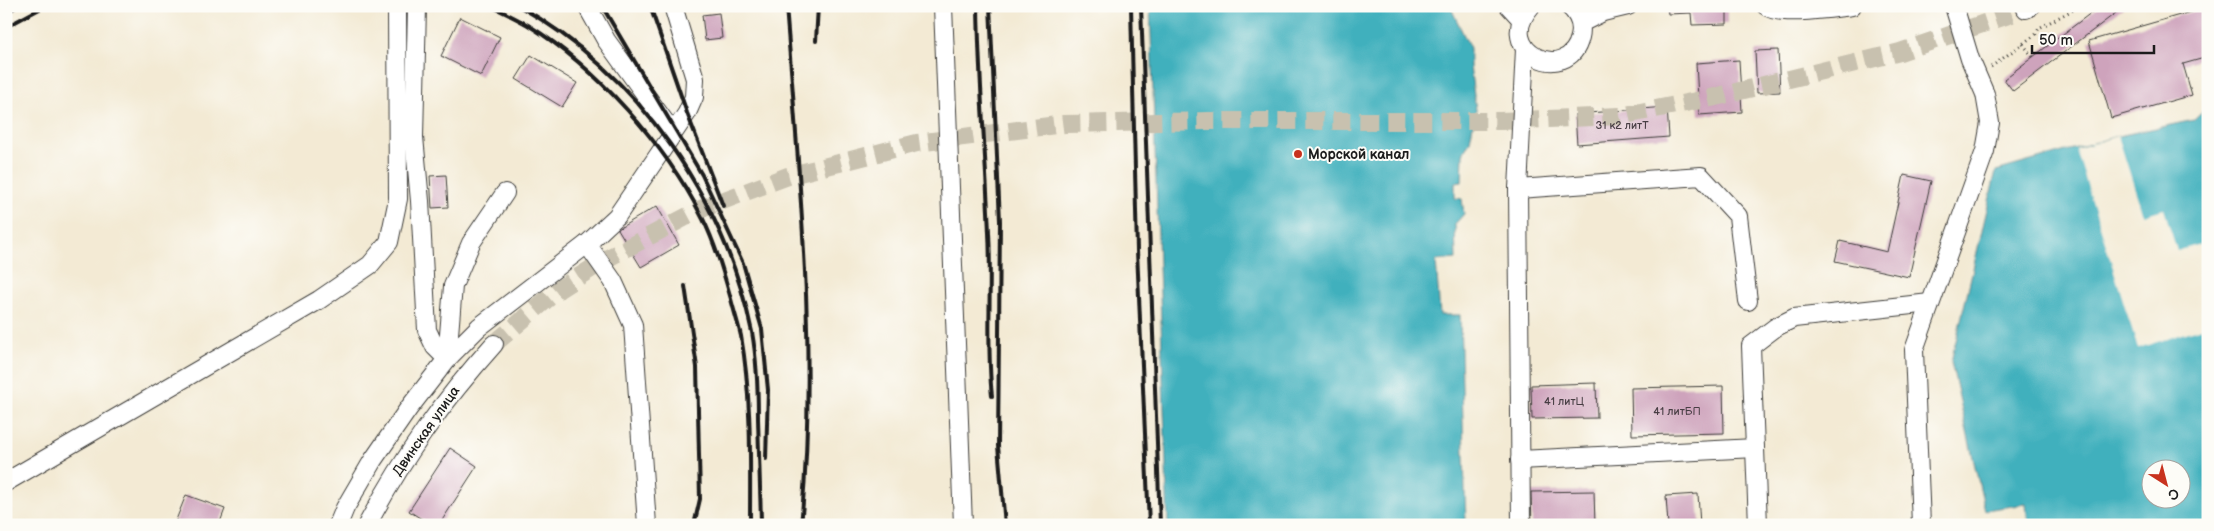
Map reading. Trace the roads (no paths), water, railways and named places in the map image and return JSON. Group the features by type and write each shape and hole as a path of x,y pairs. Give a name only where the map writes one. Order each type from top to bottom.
{"street":[{"path":"6,482 319,300 370,265 389,242 398,199 397,6"},
{"path":"417,6 414,137 420,200 427,330 435,347 447,359"},
{"path":"587,6 606,40 673,134"},
{"path":"943,6 963,525"},
{"path":"1509,6 1526,13 1519,26 1520,38 1525,49 1534,58 1546,62 1558,61 1569,56 1577,47 1581,35 1581,23 1569,6"},
{"path":"1581,23 1603,12 1628,6"},
{"path":"1766,6 1770,10 1789,11 1852,6"},
{"path":"1921,525 1914,350 1985,151 1990,123 1985,94 1970,59 1954,6"},
{"path":"338,525 345,508 373,460 409,408 447,359 479,327 587,244 617,216 687,113 694,97 695,79 677,7"},
{"path":"1521,525 1518,189 1525,49"},
{"path":"1518,189 1701,176 1738,216 1748,301"},
{"path":"447,359 453,286 471,243 504,193"},
{"path":"587,244 613,281 633,325 647,525"},
{"path":"1758,525 1751,346 1776,327 1794,318 1930,303"},
{"name":"Двинская улица","path":"367,525 391,479 424,430 456,388 494,344"},
{"path":"1520,460 1755,448"}],"water":[{"name":"Морской канал","path":"1150,6 1450,6 1470,48 1470,66 1476,110 1470,141 1463,154 1462,182 1455,183 1455,198 1462,199 1464,214 1455,224 1456,259 1436,261 1440,315 1460,315 1466,525 1168,525"},
{"path":"2208,107 2208,525 2028,525 2026,504 1985,510 1951,362 1996,171 2118,136 2194,120"}],"tunnel":[{"path":"494,344 558,290 608,258 701,209 788,176 917,143 1064,124 1208,121 1500,121 1620,116 1711,98 1900,52 2026,9"}],"railway":[{"path":"6,13 17,6"},
{"path":"6,27 45,6"},
{"path":"491,6 528,25 554,43 604,85 669,162 702,217 711,237 728,289 741,336 745,359 749,406 750,525"},
{"path":"519,6 562,34 602,67 638,104 670,144 698,188 721,234 739,282 754,343 761,521"},
{"path":"602,6 702,175 743,263 762,329 768,390 766,459"},
{"path":"650,6 687,113 723,206"},
{"path":"786,6 801,200 807,331 806,461 801,525"},
{"path":"816,41 818,6"},
{"path":"978,6 990,254 989,355 992,396"},
{"path":"990,6 1000,221 998,446 1005,525"},
{"path":"1131,6 1137,251 1149,525"},
{"path":"1141,6 1160,525"},
{"path":"685,286 697,367 700,499 694,525"}],"place":[{"name":"Морской канал","path":"1298,154"}]}
